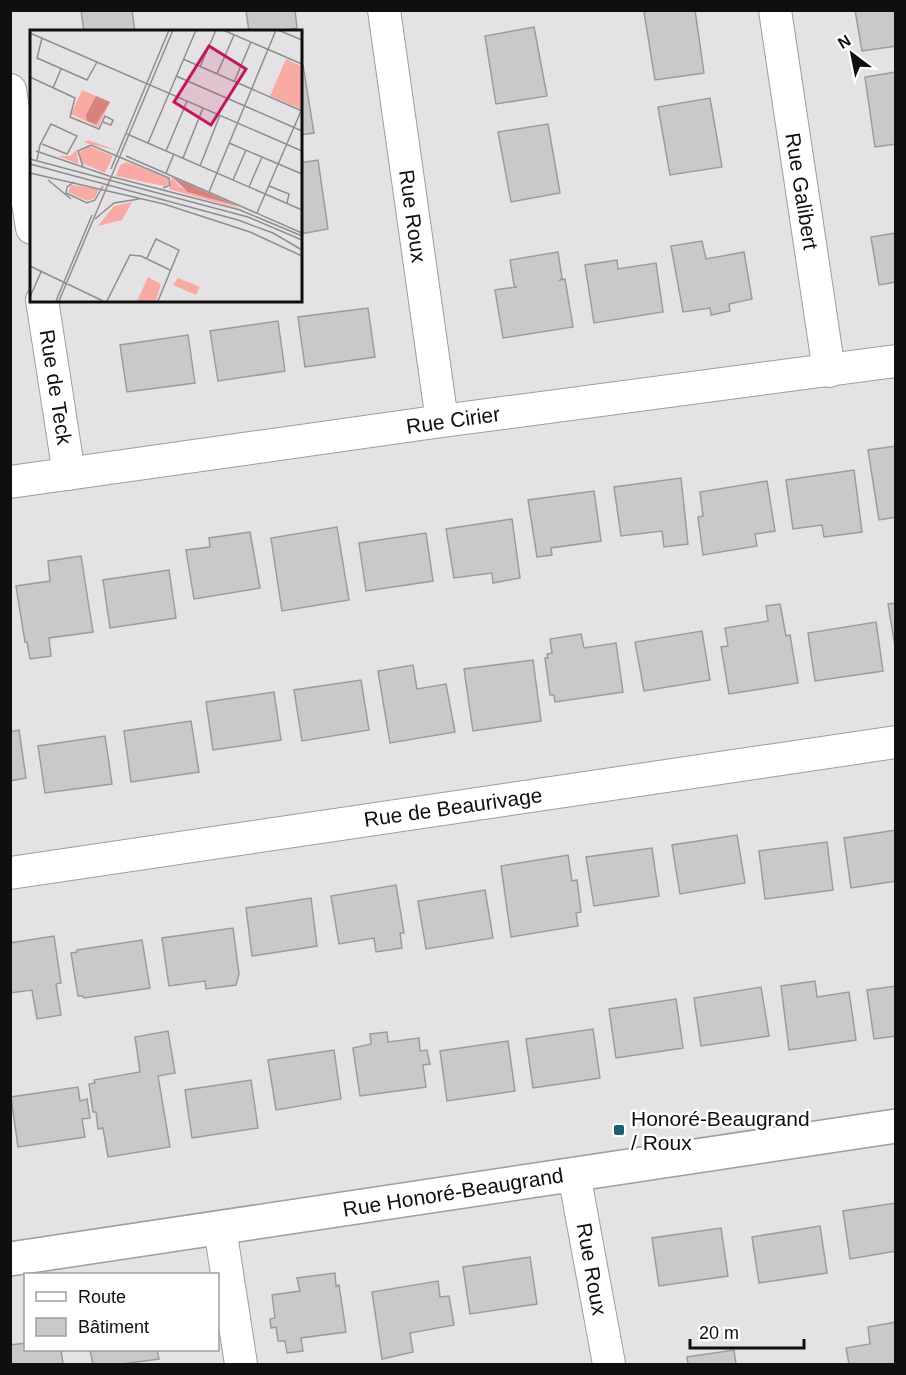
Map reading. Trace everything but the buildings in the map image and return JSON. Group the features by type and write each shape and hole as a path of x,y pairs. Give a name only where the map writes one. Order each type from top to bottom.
{"street":[{"name":"Rue Roux","path":"384,10 442,421"},
{"name":"Rue Galibert","path":"775,10 829,370"},
{"path":"10,90 30,215"},
{"name":"Rue de Teck","path":"42,302 69,474"},
{"name":"Rue Cirier","path":"10,482 442,421 896,361"},
{"name":"Rue de Beaurivage","path":"10,873 896,742"},
{"name":"Rue Honoré-Beaugrand","path":"10,1259 896,1126"},
{"name":"Rue Roux","path":"574,1174 609,1365"},
{"path":"220,1227 241,1365"}],"place":[{"name":"Honoré-Beaugrand / Roux","path":"619,1130"}]}
